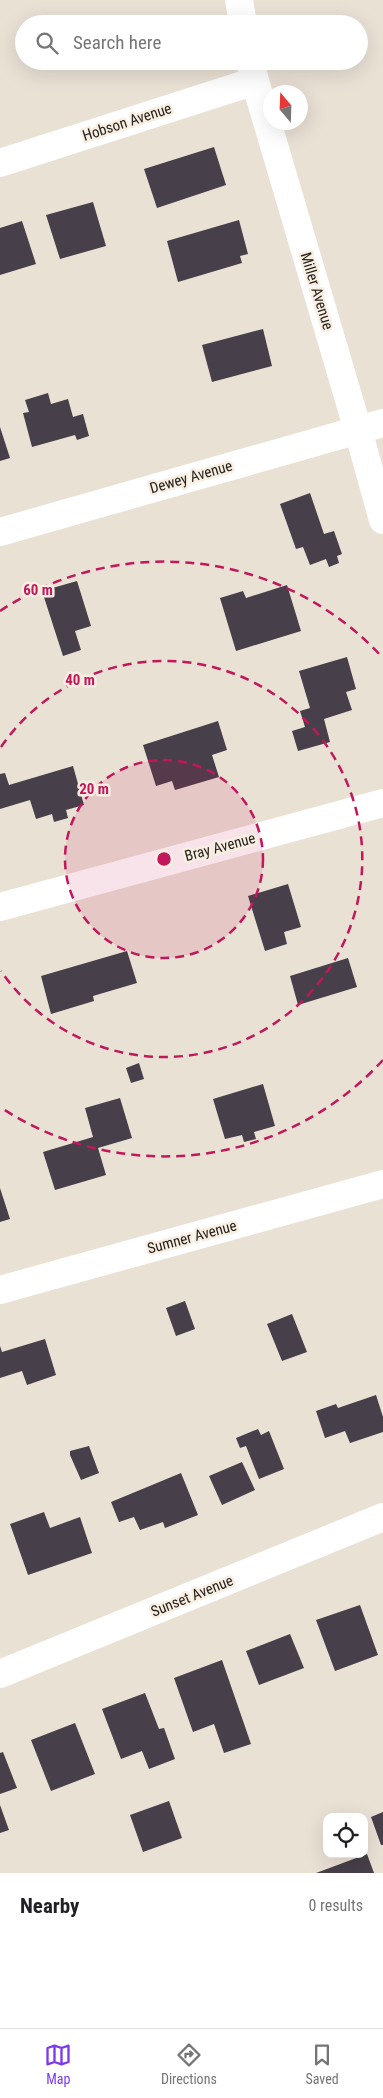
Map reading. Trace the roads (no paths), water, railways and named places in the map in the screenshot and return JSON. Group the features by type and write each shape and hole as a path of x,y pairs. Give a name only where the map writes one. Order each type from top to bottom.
{"street":[{"path":"239,0 242,15"},
{"name":"Hobson Avenue","path":"0,163 253,71"},
{"name":"Miller Avenue","path":"253,71 371,427 383,520"},
{"name":"Dewey Avenue","path":"0,532 371,427"},
{"name":"Bray Avenue","path":"0,907 383,803"},
{"name":"Sumner Avenue","path":"0,1290 383,1184"},
{"name":"Sunset Avenue","path":"0,1674 383,1517"}]}
